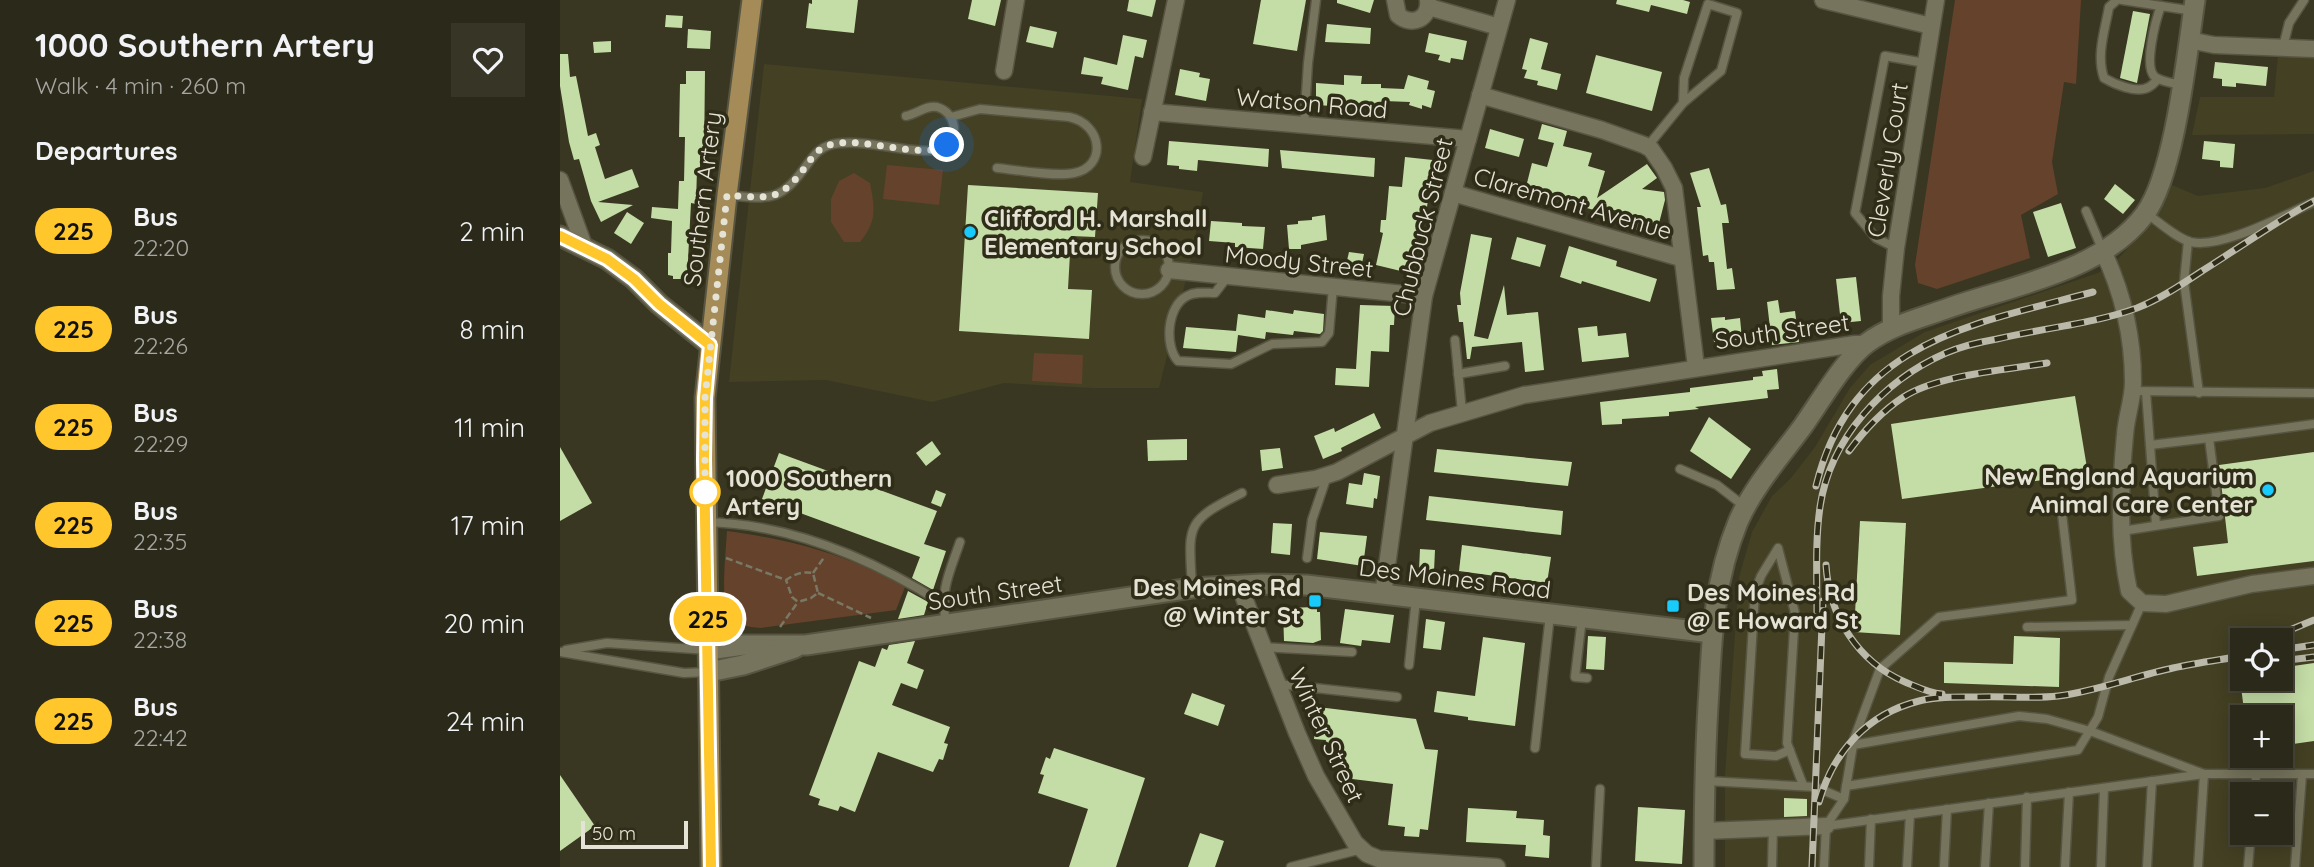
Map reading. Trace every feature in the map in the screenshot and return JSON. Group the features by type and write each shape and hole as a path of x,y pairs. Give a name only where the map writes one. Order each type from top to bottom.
{"main road":[{"name":"Southern Artery","path":"711,867 704,424 710,345 752,0"}],"street":[{"path":"1004,71 1016,0"},
{"path":"1143,157 1176,0"},
{"path":"1395,0 1398,15 1408,21 1421,19 1429,3 1499,27"},
{"name":"Chubbuck Street","path":"1383,595 1424,296 1507,0"},
{"path":"1823,0 1931,26"},
{"name":"Cleverly Court","path":"1891,329 1896,248 1936,0"},
{"name":"South Street","path":"1277,485 1327,475 1361,461 1430,423 1555,388 1865,344 1891,329 2056,273 2103,251 2125,236 2146,213 2164,172 2195,5"},
{"path":"2189,40 2214,45 2314,49"},
{"path":"1480,95 1602,130 1647,147 1664,167 1674,188 1696,367"},
{"name":"Watson Road","path":"1152,112 1468,139"},
{"path":"560,180 584,246"},
{"name":"Claremont Avenue","path":"1453,193 1681,258"},
{"path":"560,236 607,259 710,345"},
{"path":"2103,251 2117,281 2126,312 2139,392 2125,435 2120,502 2129,591 2142,603 2166,604 2252,584 2314,576"},
{"name":"Moody Street","path":"1169,270 1424,296"},
{"path":"1704,867 1712,633 1716,596 1725,560 1740,519 1759,486 1865,344"},
{"name":"Des Moines Road","path":"1192,589 1285,584 1712,633"},
{"name":"Winter Street","path":"1239,585 1316,776 1340,819 1362,849"},
{"name":"South Street","path":"708,650 744,645 806,645 1192,589"},
{"name":"South Street","path":"709,673 806,645"},
{"path":"1704,831 1818,827"},
{"path":"1362,849 1367,854 1390,863 1497,867"}],"lane":[{"path":"1304,125 1316,0"},
{"path":"2158,79 2148,88 2138,89 2114,84 2104,78 2100,68 2101,47 2109,7 2119,0 2161,6 2195,5"},
{"path":"2283,47 2289,23 2304,0"},
{"path":"1647,147 1683,103 1721,71 1737,13 1708,4 1684,78 1683,103"},
{"path":"2161,6 2157,15 2149,65 2152,74 2158,79 2182,85"},
{"path":"1896,248 1876,238 1855,213 1885,56 1925,63"},
{"path":"727,195 759,198 779,194 794,182 814,155 830,145 852,142 934,151 941,149 952,138 954,124 951,117 939,108 931,107 906,116"},
{"path":"951,117 980,109 1069,117 1088,125 1094,134 1096,152 1088,166 1081,171 1063,174 997,168"},
{"path":"2146,213 2188,242 2206,244 2224,241 2314,202"},
{"path":"2085,211 2103,251"},
{"path":"1148,240 1165,253 1169,270 1166,279 1156,290 1138,294 1122,286 1114,269 1115,259 1121,248 1129,242 1148,240"},
{"path":"2188,242 2184,282 2199,393"},
{"path":"1228,276 1215,293 1186,296 1177,304 1169,343 1172,354 1178,361 1231,364 1272,344 1322,342 1329,333 1333,287"},
{"path":"1455,340 1462,412"},
{"path":"1458,374 1505,366"},
{"path":"2156,525 2150,445 2139,392 2314,393"},
{"path":"2150,445 2314,424"},
{"path":"2122,531 2219,516 2210,438"},
{"path":"1680,469 1717,485 1746,508"},
{"path":"1307,558 1312,520 1327,475"},
{"path":"1192,589 1190,541 1193,526 1209,510 1242,493"},
{"path":"1818,827 1844,799 1853,745 1880,669 1939,617 2072,600 2060,505"},
{"path":"705,522 751,526 806,538 906,582 942,603"},
{"path":"946,624 942,603 944,588 961,542"},
{"path":"1790,750 1776,756 1745,754 1755,592 1777,548 1794,613 1787,743 1790,750 1803,785"},
{"path":"1409,666 1416,598"},
{"path":"1846,786 2078,750 2098,717 2109,677 2142,603"},
{"path":"1535,748 1550,614"},
{"path":"1582,618 1576,677 1587,678"},
{"path":"2027,627 2132,625"},
{"path":"560,652 607,643 708,650"},
{"path":"1263,648 1352,652"},
{"path":"560,652 684,673 709,673"},
{"path":"1278,684 1397,698"},
{"path":"1853,745 2019,716 2047,719 2090,731 2204,774"},
{"path":"2198,867 2204,774"},
{"path":"1818,827 2204,774 2314,774"},
{"path":"2256,775 2256,782"},
{"path":"2295,867 2302,775"},
{"path":"1706,781 1803,785 1823,788 1844,799"},
{"path":"2147,867 2152,781"},
{"path":"2101,867 2104,788"},
{"path":"1596,867 1600,789"},
{"path":"2064,867 2069,792"},
{"path":"2025,867 2027,797"},
{"path":"1985,867 1989,803"},
{"path":"1944,867 1947,809"},
{"path":"1907,867 1910,814"},
{"path":"1869,867 1871,820"},
{"path":"1818,827 1824,867"},
{"path":"1772,867 1773,828"},
{"path":"2248,867 2250,845"},
{"path":"1291,867 1362,849"}],"path":[{"path":"818,593 813,573 831,547"},
{"path":"726,558 786,580"},
{"path":"786,580 796,574 813,573"},
{"path":"786,580 792,597 798,602"},
{"path":"779,628 798,602 818,593"},
{"path":"818,593 871,618"}],"shaded area":[{"path":"1955,0 2081,0 2076,84 2064,82 2052,162 2058,194 2021,215 2030,258 1937,289 1918,283 1915,265"},
{"path":"2278,55 2314,56 2314,134 2192,135 2200,97 2274,97"},
{"name":"Clifford H. Marshall Elementary School","path":"764,64 1142,99 1130,182 1203,192 1192,255 1159,388 1092,388 1004,383 932,402 826,380 729,382"},
{"path":"887,165 943,170 939,205 883,199"},
{"path":"2314,171 2314,867 1725,867 1725,774 1739,577 1752,532 1772,496 1791,478 1815,447 1850,388 1870,365 1925,332 2098,273 2119,258 2142,232 2172,185 2198,196 2265,188"},
{"path":"854,173 870,183 873,200 872,221 860,242 844,242 831,222 831,199 839,181"},
{"path":"1034,353 1083,355 1082,384 1032,381"},
{"path":"727,531 819,550 883,575 905,587 896,610 761,628 746,626 730,616 725,604"}],"building":[{"path":"812,0 858,0 854,33 806,28 809,3 812,4"},
{"path":"972,0 1001,0 995,26 968,19"},
{"path":"1129,0 1156,0 1152,17 1127,11"},
{"path":"1261,0 1306,0 1297,51 1253,44"},
{"path":"1337,0 1374,0 1370,13 1337,3"},
{"path":"1617,0 1690,2 1687,14 1651,5 1649,12 1616,4"},
{"path":"2133,11 2150,14 2137,83 2120,78"},
{"path":"666,15 683,16 682,28 665,27"},
{"path":"1327,24 1371,28 1370,44 1325,42"},
{"path":"1030,26 1057,32 1053,48 1026,42"},
{"path":"688,29 711,31 710,49 687,48"},
{"path":"1429,33 1467,41 1463,60 1451,58 1450,63 1438,60 1440,55 1425,52"},
{"path":"1123,35 1147,40 1143,58 1135,56 1128,90 1101,84 1103,77 1081,74 1084,57 1117,65"},
{"path":"1530,38 1548,43 1541,69 1561,74 1557,90 1537,85 1538,81 1524,78 1527,70 1522,69"},
{"path":"611,41 611,52 594,53 593,42"},
{"path":"560,54 568,54 570,77 576,76 588,136 596,133 600,145 595,147 605,179 632,169 639,187 598,202 633,205 601,222 591,201 579,159 574,160 569,142 560,86"},
{"path":"1596,55 1662,72 1652,111 1586,93"},
{"path":"2215,62 2268,67 2266,86 2236,83 2236,87 2222,86 2222,79 2213,78"},
{"path":"1180,69 1200,73 1199,77 1210,79 1206,101 1175,95"},
{"path":"686,71 705,71 704,159 700,159 700,169 697,169 696,204 691,203 687,279 673,279 673,276 668,275 672,221 651,218 652,207 678,209 679,181 684,181 685,137 679,137 680,84 686,84"},
{"path":"1344,75 1362,76 1361,84 1381,84 1381,88 1404,89 1408,75 1429,81 1427,89 1435,91 1431,108 1422,105 1422,109 1409,105 1410,102 1384,101 1383,109 1316,105 1316,83 1344,85"},
{"path":"1542,124 1567,131 1563,146 1592,153 1588,166 1605,171 1597,198 1647,164 1657,178 1642,189 1664,192 1665,200 1656,235 1629,228 1632,214 1595,206 1594,210 1525,191 1532,163 1547,167 1554,143 1538,139"},
{"path":"1490,129 1524,139 1519,157 1485,148"},
{"path":"1169,141 1269,149 1268,167 1198,160 1197,171 1179,169 1179,166 1167,165"},
{"path":"2204,141 2235,144 2233,168 2220,167 2220,161 2202,159"},
{"path":"1280,150 1375,158 1374,177 1282,168"},
{"path":"1405,157 1433,160 1427,207 1420,206 1418,236 1409,273 1376,265 1383,233 1380,232 1381,220 1386,220 1389,186 1402,187"},
{"path":"1709,168 1721,205 1726,204 1729,223 1722,223 1727,269 1732,268 1735,289 1717,290 1714,262 1709,262 1708,255 1703,256 1697,207 1701,207 1690,173"},
{"path":"2115,184 2135,200 2123,214 2104,199"},
{"path":"968,185 1098,193 1095,237 1071,236 1068,289 1092,290 1089,339 959,331"},
{"path":"2061,203 2076,248 2048,257 2033,212"},
{"path":"627,212 644,223 631,244 614,233"},
{"path":"1325,215 1327,240 1301,245 1301,249 1289,249 1287,225"},
{"path":"1211,221 1265,227 1263,249 1235,247 1235,243 1209,241"},
{"path":"1471,234 1492,238 1474,336 1488,339 1504,285 1507,315 1538,312 1544,370 1525,372 1522,342 1472,347 1470,359 1467,359 1463,322 1459,322 1457,305 1461,305 1460,293"},
{"path":"1517,237 1546,245 1540,267 1511,259"},
{"path":"1569,246 1617,261 1616,266 1657,279 1650,302 1560,277"},
{"path":"1349,252 1364,254 1361,268 1346,265"},
{"path":"1856,277 1861,321 1841,323 1836,279"},
{"path":"1778,300 1780,313 1795,311 1799,342 1772,345 1767,302"},
{"path":"1360,305 1395,306 1394,325 1390,325 1389,352 1371,351 1369,387 1335,385 1336,368 1356,369"},
{"path":"1266,310 1293,314 1294,310 1324,314 1323,331 1320,334 1294,331 1293,335 1266,332 1265,339 1238,335 1236,352 1183,348 1186,327 1236,331 1238,314 1265,318"},
{"path":"1725,317 1725,320 1740,318 1742,339 1714,342 1711,318"},
{"path":"1597,326 1598,336 1626,333 1629,357 1582,362 1578,328"},
{"path":"1777,369 1779,389 1767,390 1768,398 1695,407 1699,409 1669,412 1669,416 1622,419 1622,424 1602,425 1600,402 1690,392 1690,388 1753,380 1753,377 1763,376 1762,371"},
{"path":"2075,396 2088,474 1902,499 1891,424"},
{"path":"1374,413 1381,428 1323,459 1314,436 1334,428 1335,432"},
{"path":"1709,417 1751,449 1731,479 1690,451"},
{"path":"1187,439 1187,460 1148,461 1147,440"},
{"path":"932,441 941,454 926,466 916,453"},
{"path":"560,447 592,503 560,521"},
{"path":"1280,448 1283,468 1262,471 1260,450"},
{"path":"1437,449 1572,462 1568,486 1434,472"},
{"path":"2314,452 2314,561 2197,576 2193,547 2228,543 2219,465"},
{"path":"779,453 937,511 924,544 946,551 933,590 912,578 920,557 762,499"},
{"path":"1364,473 1380,476 1373,508 1346,504 1349,483 1362,485"},
{"path":"936,490 946,494 941,507 931,503"},
{"path":"1429,496 1563,511 1561,535 1426,520"},
{"path":"1860,521 1906,523 1900,635 1854,632"},
{"path":"1273,523 1292,524 1290,555 1271,553"},
{"path":"1320,532 1367,536 1363,566 1317,559"},
{"path":"1462,545 1551,557 1547,583 1459,571"},
{"path":"1420,549 1435,550 1434,571 1419,570"},
{"path":"908,591 928,602 924,615 898,619"},
{"path":"1317,607 1317,612 1320,612 1321,640 1313,643 1284,641 1285,608"},
{"path":"1345,609 1394,615 1390,643 1362,640 1361,646 1340,643"},
{"path":"1426,619 1445,622 1441,650 1423,648"},
{"path":"1588,636 1606,637 1604,670 1586,669"},
{"path":"2014,636 2060,638 2059,687 1944,683 1944,662 2013,664"},
{"path":"1483,637 1525,643 1515,726 1434,712 1437,691 1475,696"},
{"path":"915,641 907,663 924,670 917,689 901,683 892,705 950,727 944,743 948,744 943,760 939,759 933,772 878,752 855,812 840,806 838,811 818,805 820,799 809,795 859,661 875,667 882,648 887,650 889,645"},
{"path":"2314,663 2314,741 2293,744 2293,705 2243,705 2242,691 2293,691 2293,666"},
{"path":"1192,693 1225,705 1218,726 1184,714"},
{"path":"1318,707 1416,719 1425,749 1438,750 1428,830 1420,829 1419,837 1404,836 1405,827 1388,825 1393,784 1336,777 1338,757 1324,755 1326,740 1314,739"},
{"path":"1054,748 1145,778 1116,867 1069,867 1088,809 1038,793 1044,775 1040,774 1046,757 1050,759"},
{"path":"560,775 595,826 560,851"},
{"path":"1784,798 1807,799 1807,816 1784,817"},
{"path":"1638,807 1685,810 1682,864 1635,861"},
{"path":"1468,808 1517,811 1516,818 1544,820 1543,835 1550,836 1549,858 1525,856 1526,845 1466,842"},
{"path":"1200,833 1224,841 1215,867 1188,867"}],"railway":[{"path":"1817,613 1817,533 1826,482 1848,435 1882,395 1923,365 1965,346 2103,318 2146,304 2314,201"},
{"path":"1816,486 1833,437 1857,399 1887,370 1922,347 1961,330 2093,292"},
{"path":"1849,451 1880,416 1916,390 1972,374 2047,363"},
{"path":"1826,565 1833,602 1840,619 1860,650 1888,673 1923,690 1942,694"},
{"path":"1812,867 1823,601"},
{"path":"2293,629 2314,620"},
{"path":"2293,648 2314,645"},
{"path":"2293,659 2314,657"},
{"path":"1819,802 1825,784 1843,751 1868,725 1900,707 1941,698 2058,696 2173,668 2230,658"}],"bus line":[{"name":"225","path":"560,236 607,259 710,345 705,398 704,459 711,867"}],"place":[{"name":"Clifford H. Marshall Elementary School","path":"970,232"},
{"name":"New England Aquarium Animal Care Center","path":"2268,490"},
{"name":"1000 Southern Artery","path":"705,492"},
{"name":"Des Moines Rd @ Winter St","path":"1315,601"},
{"name":"Des Moines Rd @ E Howard St","path":"1673,606"}],"route":[{"path":"705,492 705,495 706,375 727,195 759,198 779,194 794,182 814,155 830,145 852,142 934,151 947,145"}]}
